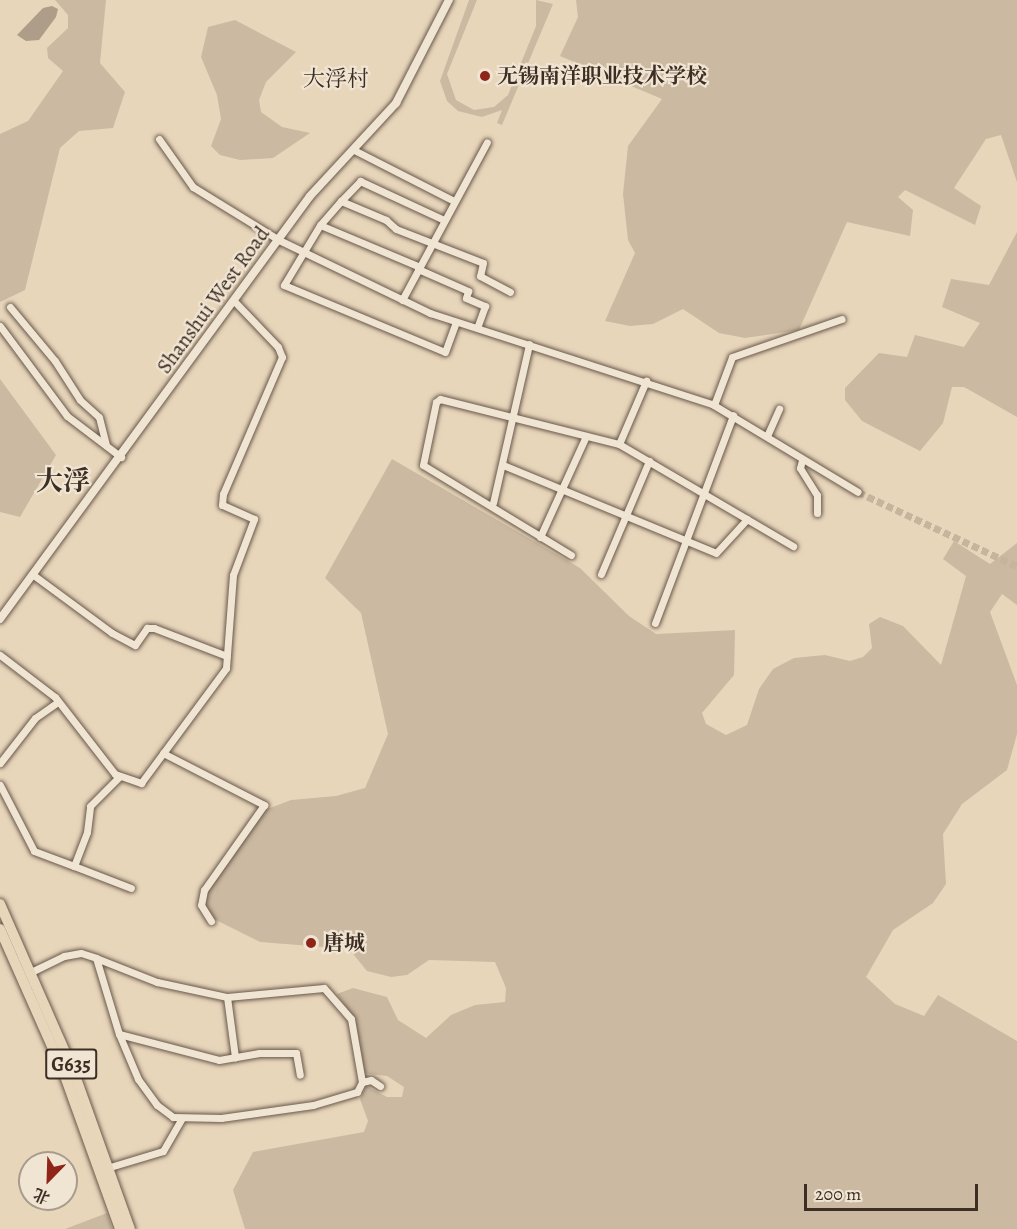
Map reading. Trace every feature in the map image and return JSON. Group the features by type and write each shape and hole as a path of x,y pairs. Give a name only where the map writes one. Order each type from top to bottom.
{"highway":[{"name":"G635","path":"0,904 31,972 110,1167 130,1229"},
{"name":"G635","path":"0,929 66,1076 120,1229"}],"street":[{"name":"Shanshui West Road","path":"0,619 235,302 310,196 354,150 407,88 449,0"},
{"path":"159,139 193,187 279,240 402,300 456,321 714,405 858,492"},
{"path":"402,300 487,142"},
{"path":"354,150 454,201"},
{"path":"444,220 360,181 320,225 301,251 284,285 445,352 456,321"},
{"path":"341,201 432,243 483,263 480,276 510,292"},
{"path":"320,225 468,291 466,298 485,306 477,328"},
{"path":"0,655 58,702 120,776 141,783 226,668 233,575 254,519 222,505 223,494 282,357 278,347 235,302"},
{"path":"10,308 56,361 80,400 99,417 106,445"},
{"path":"714,405 732,357 842,319"},
{"path":"0,326 67,416 121,457"},
{"path":"493,503 530,344"},
{"path":"619,444 646,381"},
{"path":"571,555 511,521 493,503 423,465 436,402 440,399 619,444 793,546"},
{"path":"768,436 779,410"},
{"path":"655,623 733,415"},
{"path":"540,537 564,490 586,436"},
{"path":"802,459 800,468 817,495 817,513"},
{"path":"601,574 649,461"},
{"path":"503,465 716,553 747,519"},
{"path":"32,574 135,645 147,628 154,628 226,656"},
{"path":"0,763 35,718 58,702"},
{"path":"163,753 264,805 204,890 201,906 211,921"},
{"path":"74,867 87,832 90,807 120,776"},
{"path":"0,785 34,851 131,888"},
{"path":"31,972 64,956 81,953 96,958 157,982 227,997 324,988 351,1018 362,1082 357,1092 313,1105 221,1118 182,1118 158,1105 138,1079 119,1034 96,958"},
{"path":"227,997 234,1057"},
{"path":"119,1034 197,1056 234,1057 296,1053 300,1075"},
{"path":"362,1082 371,1080 380,1086"},
{"path":"110,1167 163,1151 182,1118"}],"shaded area":[{"path":"55,0 106,0 100,63 125,92 113,128 79,131 60,148 25,290 0,302 0,134 28,121 63,71 48,58 47,48 68,28 68,15"},
{"path":"469,0 477,0 447,74 456,100 474,110 494,107 508,95 536,26 536,0 553,4 502,125 497,123 502,110 482,117 458,111 447,101 440,81"},
{"path":"576,0 1017,0 1017,182 1001,135 986,139 954,188 981,206 975,225 905,190 898,197 913,210 910,236 847,222 799,330 745,338 719,333 683,309 653,324 630,326 605,321 635,253 628,240 623,194 628,146 662,99 560,56 578,17"},
{"path":"52,6 58,9 56,17 39,40 26,41 17,35 43,8"},
{"path":"235,20 296,52 266,82 259,100 261,112 282,127 310,133 273,158 240,160 220,155 211,146 221,119 217,95 201,57 208,27"},
{"path":"1017,232 1017,417 964,387 952,387 943,423 920,451 862,421 845,400 845,388 879,353 907,357 915,335 964,347 980,323 942,307 951,279 989,285"},
{"path":"0,379 56,455 20,517 0,512"},
{"path":"392,459 580,568 629,616 656,634 735,630 734,675 702,713 706,724 726,735 747,725 759,689 773,669 794,658 825,655 850,661 863,657 872,648 869,624 880,617 903,626 941,665 966,576 943,559 954,541 990,564 1017,543 1017,605 1002,594 990,612 1017,685 1017,734 1007,770 962,804 943,834 946,884 933,903 893,930 866,977 895,1004 924,1016 938,995 1017,1041 1017,1229 245,1229 233,1190 253,1152 364,1132 368,1121 360,1099 366,1086 387,1097 402,1097 404,1087 387,1076 362,1073 356,1022 337,994 353,988 387,997 398,1020 426,1038 451,1015 475,1005 505,1002 506,988 495,962 429,960 407,975 391,977 367,971 349,949 260,942 204,914 205,886 257,813 291,800 336,796 365,788 388,734 361,613 325,578"},
{"path":"107,1213 112,1229 65,1229"}],"tunnel":[{"path":"858,492 1017,566"}],"place":[{"name":"无锡南洋职业技术学校","path":"485,76"},
{"name":"唐城","path":"311,943"}],"district":[{"name":"大浮村","path":"336,80"},
{"name":"大浮","path":"63,482"}]}
